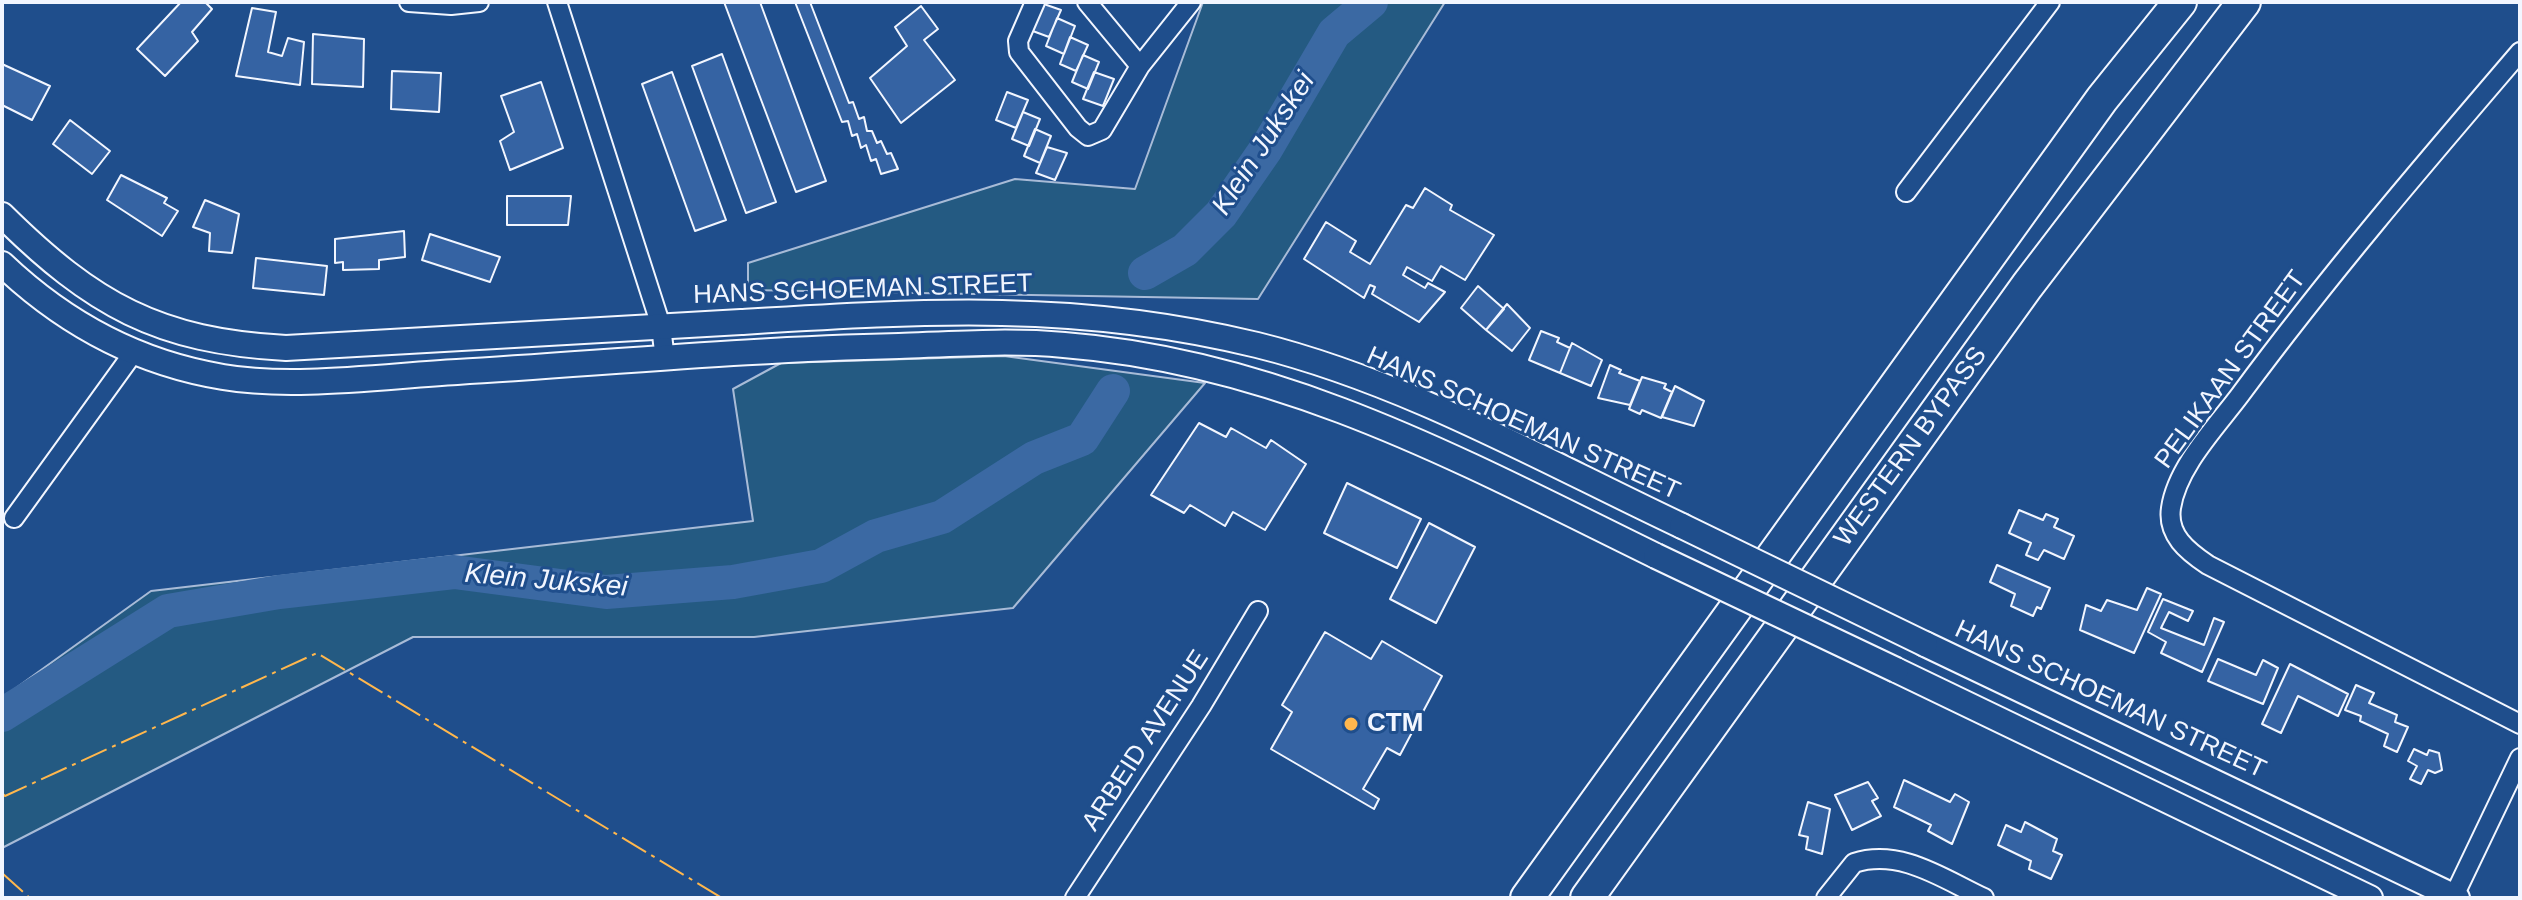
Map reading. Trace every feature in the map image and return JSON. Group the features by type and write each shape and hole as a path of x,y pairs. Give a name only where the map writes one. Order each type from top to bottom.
{"highway":[{"name":"WESTERN BYPASS","path":"1527,898 2102,99 2180,2"},
{"name":"WESTERN BYPASS","path":"1587,898 2027,286 2244,2"}],"main road":[{"name":"HANS SCHOEMAN STREET","path":"2,215 61,269 107,302 164,329 205,340 286,348 964,310 1093,315 1211,334 1310,361 1424,404 2455,897"},
{"path":"2,264 54,308 96,335 134,352 213,375 267,380 665,360 803,348 1065,345 1207,366 1295,391 1460,460 2370,898"}],"street":[{"path":"409,2 451,5 479,2"},
{"path":"557,2 661,326 665,360"},
{"path":"1035,2 1018,41 1019,52 1078,128 1088,136 1102,130 1118,108 1140,66 1191,2"},
{"path":"1087,2 1140,66"},
{"path":"1906,192 2050,2"},
{"name":"PELIKAAN STREET","path":"2520,52 2287,330 2188,467 2174,496 2170,516 2176,537 2208,565 2520,724"},
{"path":"14,518 134,352"},
{"name":"ARBEID AVENUE","path":"1075,898 1201,706 1258,611"},
{"path":"2455,897 2520,758"},
{"path":"1826,898 1854,863 1886,858 1906,861 1984,898"}],"shaded area":[{"path":"1203,2 1445,2 1258,299 748,290 748,263 1015,179 1135,189"},
{"path":"1004,356 1205,383 1013,608 754,637 413,637 2,848 2,698 151,591 753,521 733,389 781,363"}],"building":[{"path":"181,2 205,2 212,9 192,32 198,41 165,76 137,49"},
{"path":"724,2 760,2 826,181 796,192"},
{"path":"795,2 810,2 849,103 853,102 859,119 864,117 867,131 872,131 877,143 881,141 887,154 891,153 898,169 881,174 876,159 871,161 866,145 861,148 857,134 852,136 848,121 842,122"},
{"path":"1041,3 1061,10 1049,37 1030,30"},
{"path":"921,6 938,29 924,40 955,80 901,123 870,78 907,46 895,27"},
{"path":"252,8 276,12 268,52 282,56 288,38 304,42 300,85 236,76"},
{"path":"1057,18 1075,26 1064,54 1046,46"},
{"path":"313,34 364,39 363,87 312,84"},
{"path":"1070,37 1088,45 1076,71 1060,64"},
{"path":"722,54 776,202 746,213 692,66"},
{"path":"1083,55 1099,62 1088,89 1072,82"},
{"path":"2,64 50,86 32,120 2,105"},
{"path":"392,71 441,73 439,112 391,109"},
{"path":"672,72 726,220 695,231 642,84"},
{"path":"1094,72 1114,79 1103,106 1083,99"},
{"path":"541,82 563,148 510,170 500,141 514,132 501,96"},
{"path":"1007,92 1028,100 1016,128 996,120"},
{"path":"1023,112 1040,119 1029,146 1012,139"},
{"path":"70,120 110,151 92,174 53,144"},
{"path":"1035,129 1051,136 1040,163 1024,156"},
{"path":"1047,147 1067,153 1055,180 1036,173"},
{"path":"121,175 167,198 164,203 178,211 162,236 107,200"},
{"path":"1425,188 1452,205 1450,210 1494,235 1465,280 1441,266 1432,281 1407,267 1403,275 1425,288 1428,283 1445,292 1419,322 1372,294 1375,287 1370,285 1364,298 1304,259 1326,222 1356,241 1350,252 1370,264 1406,205 1413,208"},
{"path":"507,196 571,196 568,225 507,225"},
{"path":"205,200 239,214 232,253 209,251 210,233 193,227"},
{"path":"404,231 405,257 379,260 379,269 343,270 343,262 335,263 335,239"},
{"path":"430,234 500,257 490,282 422,260"},
{"path":"256,258 327,266 324,295 253,288"},
{"path":"1478,286 1504,309 1486,330 1461,308"},
{"path":"1507,304 1530,328 1512,351 1486,330"},
{"path":"1541,331 1559,338 1557,342 1570,348 1560,373 1529,360"},
{"path":"1572,343 1602,360 1591,386 1560,373"},
{"path":"1610,365 1621,370 1619,373 1640,381 1630,405 1598,398"},
{"path":"1642,377 1666,384 1664,388 1672,392 1661,418 1642,410 1640,414 1629,409"},
{"path":"1675,386 1704,401 1694,426 1662,417"},
{"path":"1199,423 1226,437 1231,428 1266,448 1271,440 1306,464 1265,530 1233,512 1225,526 1190,505 1184,513 1151,495"},
{"path":"1347,483 1421,519 1397,568 1324,533"},
{"path":"2019,510 2043,520 2046,514 2058,519 2054,527 2074,536 2064,559 2044,550 2038,560 2026,555 2031,543 2009,533"},
{"path":"1429,523 1475,547 1436,623 1390,599"},
{"path":"1997,565 2050,588 2041,609 2037,607 2033,616 2011,606 2015,594 1990,582"},
{"path":"2147,588 2161,594 2134,653 2080,630 2086,605 2101,611 2107,600 2137,610"},
{"path":"2163,599 2193,611 2188,621 2169,612 2161,628 2204,645 2214,618 2224,622 2202,672 2161,653 2166,642 2148,632"},
{"name":"CTM","path":"1325,632 1371,659 1382,641 1442,676 1400,755 1387,748 1363,789 1379,799 1374,809 1271,749 1292,712 1282,705"},
{"path":"2218,659 2256,675 2263,660 2278,668 2263,704 2208,681"},
{"path":"2290,664 2348,694 2338,716 2298,696 2281,733 2262,724"},
{"path":"2356,685 2374,693 2369,703 2397,715 2395,722 2408,727 2397,752 2384,746 2388,734 2360,721 2361,716 2345,710"},
{"path":"2414,749 2427,755 2429,750 2439,753 2442,770 2435,773 2428,770 2421,784 2410,779 2417,766 2408,761"},
{"path":"1904,780 1950,802 1955,794 1969,802 1952,844 1928,831 1931,825 1894,807"},
{"path":"1868,782 1878,798 1872,801 1881,816 1852,830 1835,795"},
{"path":"1808,802 1830,809 1822,854 1806,849 1808,837 1799,835"},
{"path":"2025,822 2057,839 2053,851 2062,855 2051,879 2029,869 2031,861 1998,845 2006,825 2021,832"}],"waterway":[{"name":"Klein Jukskei","path":"1145,273 1185,250 1221,214 1266,149 1334,33 1371,2"},
{"name":"Klein Jukskei","path":"2,715 168,611 279,592 454,572 606,592 733,582 821,566 876,536 942,517 1034,458 1082,439 1113,391"}],"power":[{"path":"2,793 5,796 317,653 722,898"},
{"path":"2,873 30,898"}],"place":[{"name":"CTM","path":"1351,724"}]}
